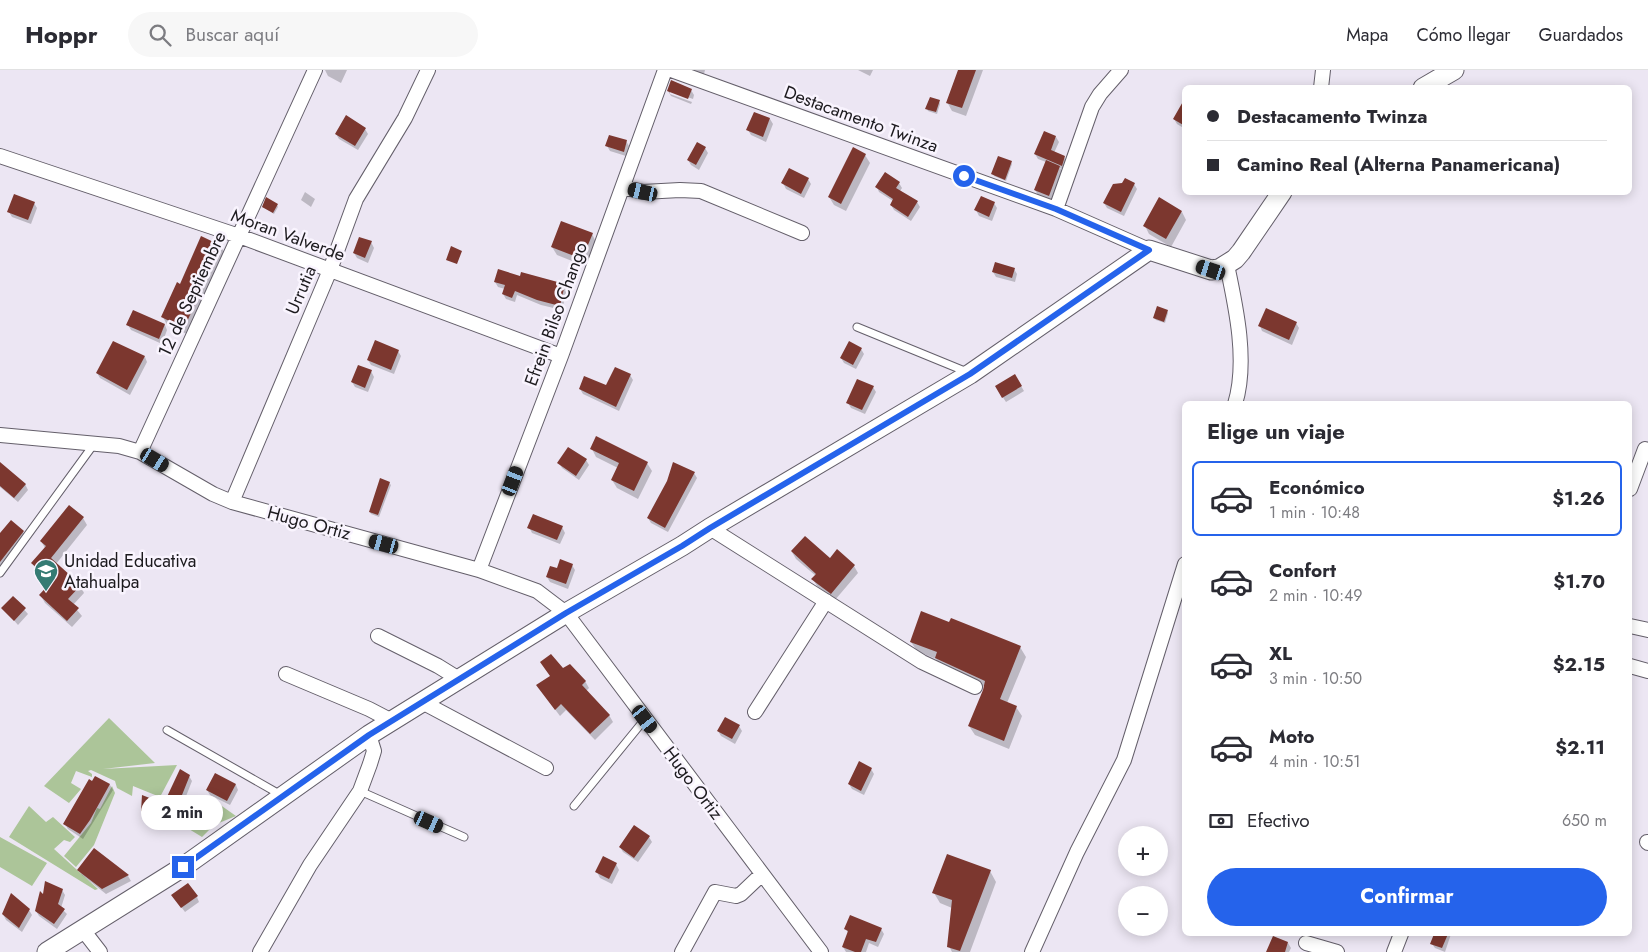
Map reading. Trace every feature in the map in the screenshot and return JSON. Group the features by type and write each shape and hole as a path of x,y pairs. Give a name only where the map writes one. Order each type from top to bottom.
{"street":[{"name":"12 de Septiembre","path":"140,452 315,70"},
{"name":"Urrutia","path":"232,502 330,270 356,199 404,118 428,70"},
{"name":"Efrein Bilso Chango","path":"479,570 561,356 665,70"},
{"name":"Destacamento Twinza","path":"671,70 1056,209 1149,250"},
{"path":"1056,209 1092,107 1100,94 1121,70"},
{"path":"1321,85 1323,70"},
{"path":"1428,85 1454,70"},
{"name":"Moran Valverde","path":"0,156 239,236 561,356"},
{"path":"623,187 643,192 701,191 802,233"},
{"path":"47,952 183,867 369,735 566,613 970,374 1149,250 1211,270 1227,265 1242,252 1280,195"},
{"path":"1227,265 1238,322 1240,374 1236,401"},
{"name":"Hugo Ortiz","path":"0,435 119,446 140,452 213,494 232,502 479,570 536,591 566,613 821,952"},
{"path":"1632,483 1646,449"},
{"path":"710,528 922,662 975,687"},
{"path":"1032,952 1077,852 1124,760 1182,574"},
{"path":"754,712 826,601"},
{"path":"1632,626 1648,630"},
{"path":"378,636 438,666 459,679"},
{"path":"1632,667 1648,671"},
{"path":"286,674 369,709 392,721"},
{"path":"422,702 546,768"},
{"path":"260,952 310,865 360,791 374,751 369,735"},
{"path":"682,952 715,892 736,896 741,894 762,874"},
{"path":"83,930 100,952"},
{"path":"1394,952 1400,936"},
{"path":"1306,943 1337,952"}],"lane":[{"path":"857,327 970,374"},
{"path":"0,574 94,444"},
{"path":"574,806 645,719"},
{"path":"167,730 283,797"},
{"path":"360,791 464,837"}],"green space":[{"path":"109,718 155,763 103,769 177,765 160,797 133,786 132,796 117,788 115,781 91,770 88,771 92,774 92,777 76,771 71,783 81,789 69,803 44,786"},
{"path":"112,786 115,793 94,845 76,867 64,856 91,823 97,808 100,809"},
{"path":"209,797 236,816 214,825 202,837 166,815 177,802 200,815"},
{"path":"29,806 46,822 53,817 75,837 70,842 64,840 54,849 98,889 95,890 9,837"},
{"path":"0,837 47,863 32,886 0,867"}],"building":[{"path":"958,70 976,70 962,108 946,103"},
{"path":"671,80 692,89 688,99 667,91"},
{"path":"930,97 940,100 936,112 925,109"},
{"path":"1182,103 1182,124 1173,119"},
{"path":"754,112 770,118 763,137 746,130"},
{"path":"346,115 366,128 355,146 335,134"},
{"path":"1044,131 1056,136 1051,150 1065,156 1062,166 1034,154"},
{"path":"609,135 627,140 624,152 605,146"},
{"path":"697,142 706,147 696,165 687,160"},
{"path":"853,147 866,154 841,204 828,197"},
{"path":"998,156 1012,161 1005,180 991,174"},
{"path":"1046,160 1060,166 1049,196 1034,190"},
{"path":"789,168 809,178 801,194 781,183"},
{"path":"885,172 900,182 896,188 918,201 908,217 890,205 893,199 875,187"},
{"path":"1125,178 1135,183 1121,212 1103,203 1113,184 1122,183"},
{"path":"14,194 35,202 28,220 7,212"},
{"path":"981,196 995,202 989,217 974,210"},
{"path":"266,197 278,204 273,213 262,207"},
{"path":"1159,197 1182,211 1166,239 1143,226"},
{"path":"561,221 593,233 582,259 551,247"},
{"path":"201,236 222,246 184,328 161,317 177,282 180,284"},
{"path":"359,237 372,241 365,258 353,253"},
{"path":"451,246 462,251 457,264 446,260"},
{"path":"995,262 1015,268 1012,278 992,272"},
{"path":"498,269 520,276 521,272 565,284 560,306 537,300 515,291 512,298 502,294 505,285 494,282"},
{"path":"1157,306 1168,310 1164,322 1153,318"},
{"path":"1266,308 1297,322 1289,340 1258,326"},
{"path":"133,310 165,324 159,339 126,325"},
{"path":"375,340 399,350 391,370 367,360"},
{"path":"113,341 145,356 127,390 96,373"},
{"path":"849,341 862,348 853,365 840,358"},
{"path":"358,365 372,370 365,388 351,382"},
{"path":"615,367 631,374 616,407 579,389 584,376 606,385"},
{"path":"1015,374 1022,386 1002,398 995,386"},
{"path":"857,379 874,386 862,410 846,403"},
{"path":"596,436 648,462 634,491 611,480 619,463 590,449"},
{"path":"568,447 587,459 576,476 557,463"},
{"path":"0,462 26,484 14,498 0,486"},
{"path":"673,462 695,472 665,528 647,518 667,481"},
{"path":"380,478 390,482 378,515 369,512"},
{"path":"69,505 84,517 51,558 81,585 68,599 79,608 67,621 39,595 52,581 31,563 46,546 40,541"},
{"path":"533,514 563,526 557,540 527,528"},
{"path":"11,520 24,531 0,562 0,533"},
{"path":"805,536 830,558 837,549 855,565 831,594 811,579 816,574 791,551"},
{"path":"560,559 573,564 566,584 546,577 550,566 557,568"},
{"path":"13,596 26,608 14,621 1,608"},
{"path":"921,611 949,622 951,618 1021,646 1000,699 1017,706 1004,741 968,726 985,681 935,658 937,652 910,642"},
{"path":"551,654 563,668 570,664 586,681 582,685 610,715 590,734 561,704 555,710 536,685 550,676 540,662"},
{"path":"725,717 740,725 732,739 717,731"},
{"path":"859,761 872,768 861,791 848,784"},
{"path":"180,769 190,775 178,805 165,801"},
{"path":"215,773 236,784 227,801 206,790"},
{"path":"95,776 110,784 80,834 63,824 89,779 92,781"},
{"path":"142,795 170,806 165,819 141,811"},
{"path":"634,825 650,836 634,858 619,847"},
{"path":"94,848 129,875 102,889 77,870"},
{"path":"947,854 991,870 960,951 947,947 952,900 932,893"},
{"path":"603,856 617,863 609,879 595,872"},
{"path":"45,881 63,889 58,904 65,909 54,924 35,911 40,891 43,894"},
{"path":"188,883 198,896 181,908 171,895"},
{"path":"11,893 30,909 19,928 2,914"},
{"path":"850,915 882,928 876,942 866,939 861,952 855,952 842,947 848,931 844,929"},
{"path":"1273,936 1288,942 1285,952 1266,952"},
{"path":"1433,936 1447,936 1442,948 1430,944"}],"place":[{"name":"Unidad Educativa Atahualpa","path":"46,592"}],"route":[{"path":"183,867 369,735 566,613 970,374 1149,250 1056,209 964,176"}]}
